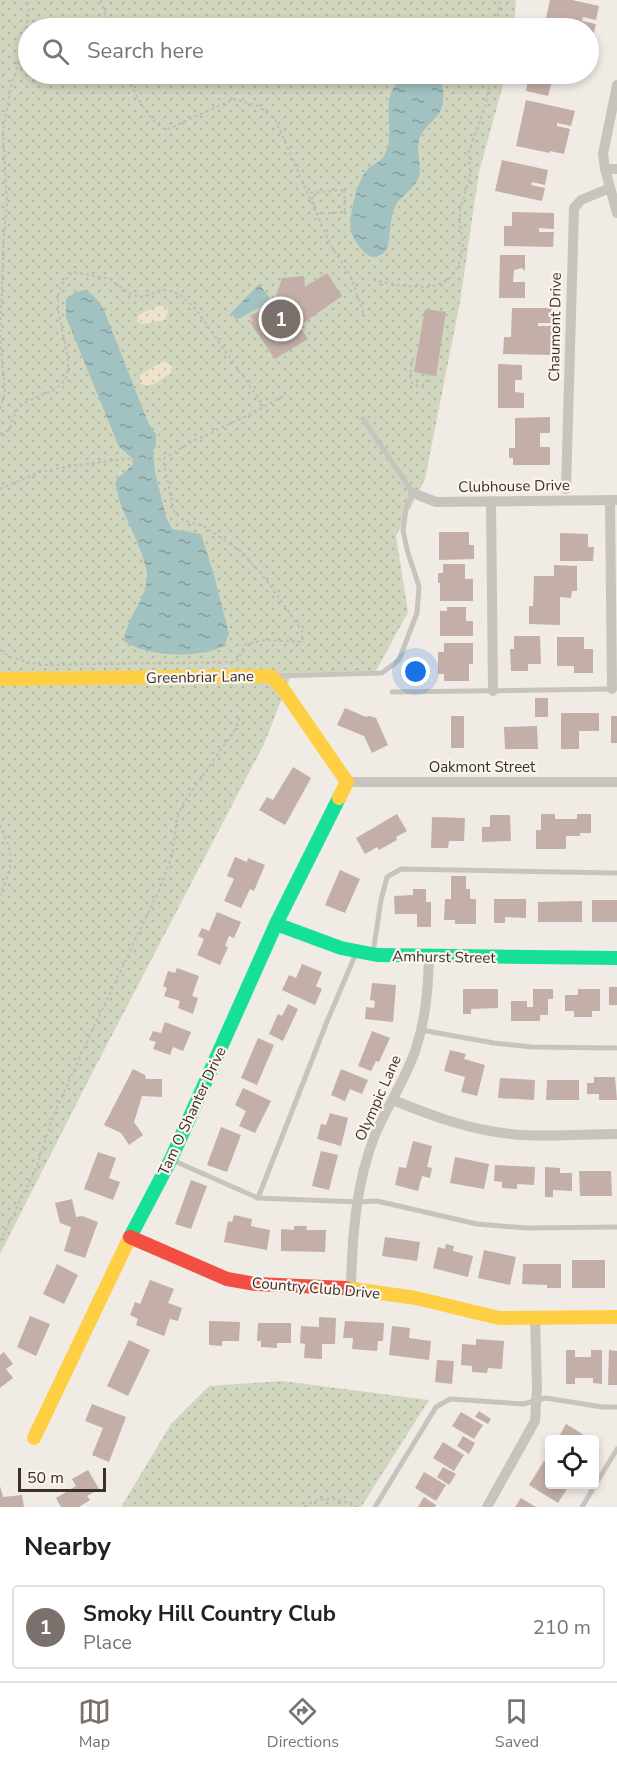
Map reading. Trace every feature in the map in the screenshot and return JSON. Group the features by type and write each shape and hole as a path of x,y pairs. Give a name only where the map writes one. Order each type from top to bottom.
{"street":[{"path":"617,85 603,154 617,213"},
{"path":"605,169 617,169"},
{"name":"Chaumont Drive","path":"566,489 574,208 581,200 610,188"},
{"name":"Clubhouse Drive","path":"413,493 436,502 614,500"},
{"path":"614,500 614,689"},
{"path":"491,501 493,691"},
{"name":"Greenbriar Lane","path":"0,679 271,676 284,689 347,782"},
{"name":"Oakmont Street","path":"347,782 617,782"},
{"name":"Tam O Shanter Drive","path":"34,1438 130,1237 171,1159 276,924 347,782"},
{"name":"Amhurst Street","path":"276,924 341,948 373,954 429,957 617,958"},
{"name":"Olympic Lane","path":"351,1288 361,1181 375,1135 416,1049 428,993 429,957"},
{"path":"393,1100 431,1116 473,1128 514,1135 617,1134"},
{"name":"Country Club Drive","path":"130,1237 227,1279 256,1284 351,1288 416,1298 499,1318 617,1317"},
{"path":"487,1507 535,1421 537,1400 535,1318"}],"lane":[{"path":"271,676 382,673 399,660 417,613 419,586 403,531 406,508 413,493 363,418"},
{"path":"392,692 614,689"},
{"path":"373,954 387,877 401,869 617,873"},
{"path":"258,1197 357,951"},
{"path":"421,1030 532,1047 617,1048"},
{"path":"171,1159 258,1197 376,1202 477,1224 527,1228 617,1227"},
{"path":"375,1507 436,1407 450,1400 523,1404 546,1398 602,1407 617,1407"},
{"path":"582,1507 617,1449"}],"path":[{"path":"27,0 28,18"},
{"path":"100,0 106,18"},
{"path":"497,18 500,0"},
{"path":"0,409 5,393 0,338 7,204 3,131 11,86 18,64"},
{"path":"130,84 158,125 166,130 234,99 258,106 275,119 328,242 351,277 365,317"},
{"path":"373,280 402,286 430,287 448,280 454,273 461,258 463,242 459,225 460,210 470,177 469,151 486,106 489,84"},
{"path":"313,206 311,193 344,190 345,212 316,214"},
{"path":"0,434 9,430 13,416 25,402 57,387 66,376 67,362 58,308 60,287 73,272 110,279 132,295 142,297 165,290 179,294 194,307 264,406"},
{"path":"413,358 411,382 423,386 428,375"},
{"path":"0,489 39,472 77,465 125,459 163,459 285,395"},
{"path":"0,651 12,658 40,664 236,662 246,644 266,640 299,642 302,639 302,631 267,581 243,553 205,527 183,520 174,511 163,459"},
{"path":"0,1241 35,1171 52,1119 84,1048 159,890 172,856 177,818 183,804 234,731 240,717"},
{"path":"0,825 12,858 0,895"},
{"path":"304,1507 312,1502 333,1498 357,1507"}],"green space":[{"path":"0,0 516,0 515,18 18,18 18,84 503,84 479,172 460,302 425,479 396,536 408,612 376,671 292,673 264,744 0,1254"},
{"path":"282,1381 429,1400 361,1507 121,1507 171,1424 209,1386"}],"sand":[{"path":"159,306 167,308 165,320 141,324 137,321 138,316"},
{"path":"163,361 172,366 171,373 154,384 141,384 140,375"}],"water":[{"path":"397,84 441,84 444,94 442,108 419,140 419,177 398,201 394,210 387,250 372,257 362,249 352,234 350,225 352,208 364,174 385,154 389,132 389,101"},
{"path":"259,284 272,301 236,320 231,313"},
{"path":"86,290 97,299 103,308 148,422 156,435 156,446 153,451 155,472 166,517 172,529 201,534 229,634 224,646 201,653 173,654 146,650 124,641 128,624 144,592 147,575 115,483 133,465 132,458 119,447 66,317 66,299 76,292"}],"building":[{"path":"550,0 572,0 599,6 596,18 546,18"},
{"path":"527,84 551,84 548,96 526,91"},
{"path":"526,100 575,111 571,126 557,123 557,126 570,129 564,154 516,146"},
{"path":"502,160 548,170 545,185 532,182 531,185 545,188 542,201 495,191"},
{"path":"512,212 554,213 554,229 539,228 539,232 554,232 553,247 504,246 504,226 512,226"},
{"path":"500,255 525,255 525,271 522,268 514,270 513,282 525,282 525,298 499,298"},
{"path":"327,273 342,296 299,326 308,339 275,359 250,322 253,321 250,316 271,305 273,308 283,300 276,296 282,278 304,276 305,287"},
{"path":"512,308 552,308 552,323 538,323 538,326 552,326 552,355 503,354 504,337 511,337"},
{"path":"425,309 446,312 436,376 414,372"},
{"path":"498,364 522,365 522,380 515,380 515,392 524,393 524,408 498,408"},
{"path":"550,417 550,433 540,433 540,447 550,447 550,465 513,465 513,458 509,458 509,448 515,448 515,418"},
{"path":"439,532 469,532 469,545 474,545 474,559 439,560"},
{"path":"560,533 588,534 588,547 594,547 593,561 560,561"},
{"path":"443,564 465,564 465,579 473,579 473,601 440,601 438,573 443,573"},
{"path":"554,565 577,566 577,591 572,591 571,598 560,597 560,625 529,624 529,606 533,606 534,576 554,576"},
{"path":"447,607 466,607 466,621 473,621 473,636 440,636 440,611 447,611"},
{"path":"514,636 540,636 541,664 528,664 528,671 511,671 510,649 514,649"},
{"path":"557,637 584,637 584,649 593,649 593,673 574,673 574,666 557,666"},
{"path":"444,643 473,643 473,664 469,664 469,681 444,681 444,674 438,674 438,652 444,652"},
{"path":"535,698 548,698 548,717 535,717"},
{"path":"345,708 366,717 376,718 388,745 372,753 364,736 337,725"},
{"path":"561,713 599,713 599,731 579,731 579,749 561,749"},
{"path":"451,716 464,716 464,748 451,748"},
{"path":"611,716 617,716 617,743 611,743"},
{"path":"537,726 538,749 505,749 504,727"},
{"path":"293,767 311,778 285,825 259,810 267,797 273,800"},
{"path":"397,814 407,831 396,837 397,840 379,850 377,847 365,854 356,838"},
{"path":"541,814 555,814 555,819 577,819 577,814 591,814 591,833 566,836 566,849 536,849 536,830 541,830"},
{"path":"490,815 510,815 511,841 482,842 482,827 490,827"},
{"path":"432,817 465,818 464,841 449,841 448,848 431,848"},
{"path":"235,857 247,862 248,858 265,865 254,891 250,889 241,908 224,901 234,879 227,876"},
{"path":"340,870 360,879 345,913 325,905"},
{"path":"451,876 466,876 466,889 470,889 470,899 476,899 476,924 455,924 455,920 444,920 445,899 451,899"},
{"path":"413,889 426,889 426,902 431,902 431,927 417,927 417,914 395,914 394,896 413,895"},
{"path":"494,899 526,899 526,918 505,917 505,923 494,923"},
{"path":"592,900 617,900 617,922 592,922"},
{"path":"582,901 582,922 538,922 538,902"},
{"path":"217,912 241,922 234,938 229,936 225,946 228,947 220,965 197,955 204,939 198,936 202,928 209,931"},
{"path":"302,964 322,972 316,986 322,989 315,1005 282,990 289,975 296,978"},
{"path":"177,968 199,976 192,996 198,998 193,1014 178,1008 180,1001 164,996 167,988 163,986 168,971 175,973"},
{"path":"372,983 396,985 393,1022 365,1019 366,1007 374,1008 375,1001 370,1000"},
{"path":"609,987 617,987 617,1005 609,1005"},
{"path":"463,989 498,989 498,1008 471,1009 471,1014 463,1014"},
{"path":"533,989 553,989 553,999 548,999 548,1015 540,1015 540,1021 511,1021 511,1001 527,1001 527,1007 533,1007"},
{"path":"578,989 600,989 600,1011 592,1011 592,1017 574,1017 574,1011 565,1011 565,995 578,995"},
{"path":"288,1004 298,1009 283,1041 269,1034 278,1014 282,1016"},
{"path":"165,1022 191,1032 183,1051 173,1047 170,1055 153,1049 156,1042 149,1040 153,1031 161,1033"},
{"path":"372,1031 390,1038 379,1062 376,1061 371,1071 358,1066"},
{"path":"258,1038 274,1045 257,1085 241,1078"},
{"path":"450,1050 466,1054 464,1059 485,1065 477,1096 461,1092 465,1077 444,1071"},
{"path":"133,1069 145,1075 146,1079 162,1079 162,1097 142,1096 134,1122 143,1135 129,1145 121,1133 104,1125"},
{"path":"341,1069 368,1080 362,1094 350,1089 345,1101 331,1095"},
{"path":"594,1077 615,1077 617,1100 599,1100 599,1094 587,1094 587,1083 594,1083"},
{"path":"500,1078 535,1080 534,1100 498,1098"},
{"path":"547,1080 579,1080 579,1100 546,1100"},
{"path":"243,1088 271,1101 255,1133 239,1126 246,1111 235,1105"},
{"path":"330,1113 348,1118 341,1146 317,1139 321,1124 326,1125"},
{"path":"221,1127 241,1135 227,1172 207,1165"},
{"path":"413,1141 432,1146 427,1167 432,1168 430,1178 422,1176 418,1191 395,1185 399,1167 406,1168"},
{"path":"321,1151 338,1155 329,1190 312,1186"},
{"path":"98,1152 116,1158 109,1178 120,1182 113,1200 84,1189"},
{"path":"455,1157 489,1164 484,1189 450,1183"},
{"path":"495,1165 535,1167 534,1185 517,1184 517,1189 502,1188 502,1182 494,1181"},
{"path":"545,1167 560,1168 560,1173 572,1173 572,1191 553,1190 553,1197 545,1197"},
{"path":"579,1171 611,1171 612,1196 580,1196"},
{"path":"191,1180 207,1186 191,1229 175,1224"},
{"path":"72,1199 76,1217 82,1216 98,1222 85,1258 64,1251 71,1227 60,1223 55,1203"},
{"path":"234,1215 252,1219 251,1226 270,1230 267,1250 224,1242 228,1221 232,1222"},
{"path":"294,1226 307,1226 306,1230 326,1230 325,1252 281,1251 281,1229 294,1230"},
{"path":"385,1237 420,1242 417,1261 382,1256"},
{"path":"446,1244 454,1246 453,1251 473,1256 468,1277 433,1268 438,1247 445,1249"},
{"path":"484,1250 516,1257 510,1285 478,1278"},
{"path":"572,1260 605,1260 605,1288 572,1288"},
{"path":"57,1264 78,1275 64,1304 43,1294"},
{"path":"523,1264 561,1264 561,1288 522,1284"},
{"path":"150,1280 174,1289 168,1303 182,1308 178,1321 170,1319 164,1336 136,1325 138,1319 130,1315 135,1302 140,1304"},
{"path":"30,1316 50,1324 36,1356 17,1347"},
{"path":"319,1317 336,1318 335,1344 322,1344 322,1359 304,1358 305,1344 300,1343 301,1326 319,1327"},
{"path":"209,1321 240,1322 239,1341 222,1341 222,1346 209,1345"},
{"path":"345,1321 384,1323 383,1341 378,1341 377,1351 352,1349 353,1338 343,1338"},
{"path":"258,1323 291,1323 291,1343 277,1343 277,1348 261,1347 261,1341 257,1341"},
{"path":"392,1326 410,1328 409,1338 431,1341 429,1360 389,1355"},
{"path":"476,1339 504,1341 502,1369 488,1368 487,1373 472,1372 472,1366 461,1365 462,1344 476,1345"},
{"path":"129,1340 150,1350 128,1396 107,1386"},
{"path":"566,1350 575,1350 575,1357 591,1357 591,1350 602,1350 602,1384 593,1383 593,1378 575,1378 575,1384 566,1384"},
{"path":"609,1350 617,1351 617,1385 608,1385"},
{"path":"4,1352 13,1364 6,1369 13,1378 0,1388 0,1355"},
{"path":"437,1360 454,1361 452,1384 435,1382"},
{"path":"92,1404 126,1417 109,1462 92,1455 103,1428 85,1421"},
{"path":"479,1411 491,1419 488,1424 475,1417"},
{"path":"461,1412 483,1425 474,1439 452,1426"},
{"path":"566,1424 584,1435 560,1435"},
{"path":"463,1436 475,1443 469,1454 457,1446"},
{"path":"443,1442 464,1455 454,1471 433,1458"},
{"path":"544,1461 545,1489 567,1489 558,1503 529,1485"},
{"path":"443,1467 456,1474 449,1485 437,1477"},
{"path":"88,1470 99,1489 87,1496 90,1500 79,1507 61,1507 56,1498 76,1486 72,1479"},
{"path":"424,1472 446,1485 436,1501 415,1488"},
{"path":"0,1486 3,1497 22,1495 24,1507 0,1507"},
{"path":"424,1497 436,1505 435,1507 418,1507"},
{"path":"521,1498 536,1507 515,1507"}],"traffic: fast":[{"path":"129,1239 171,1159 276,924 339,798"},
{"path":"276,924 341,948 377,955 617,958"}],"traffic: slow":[{"path":"0,679 271,676 283,689 347,782 339,798"},
{"path":"34,1438 129,1239"},
{"path":"346,1288 416,1298 499,1318 617,1317"}],"traffic: jam":[{"path":"130,1237 227,1279 256,1284 346,1288"}],"place":[{"name":"Smoky Hill Country Club","path":"281,319"}]}
